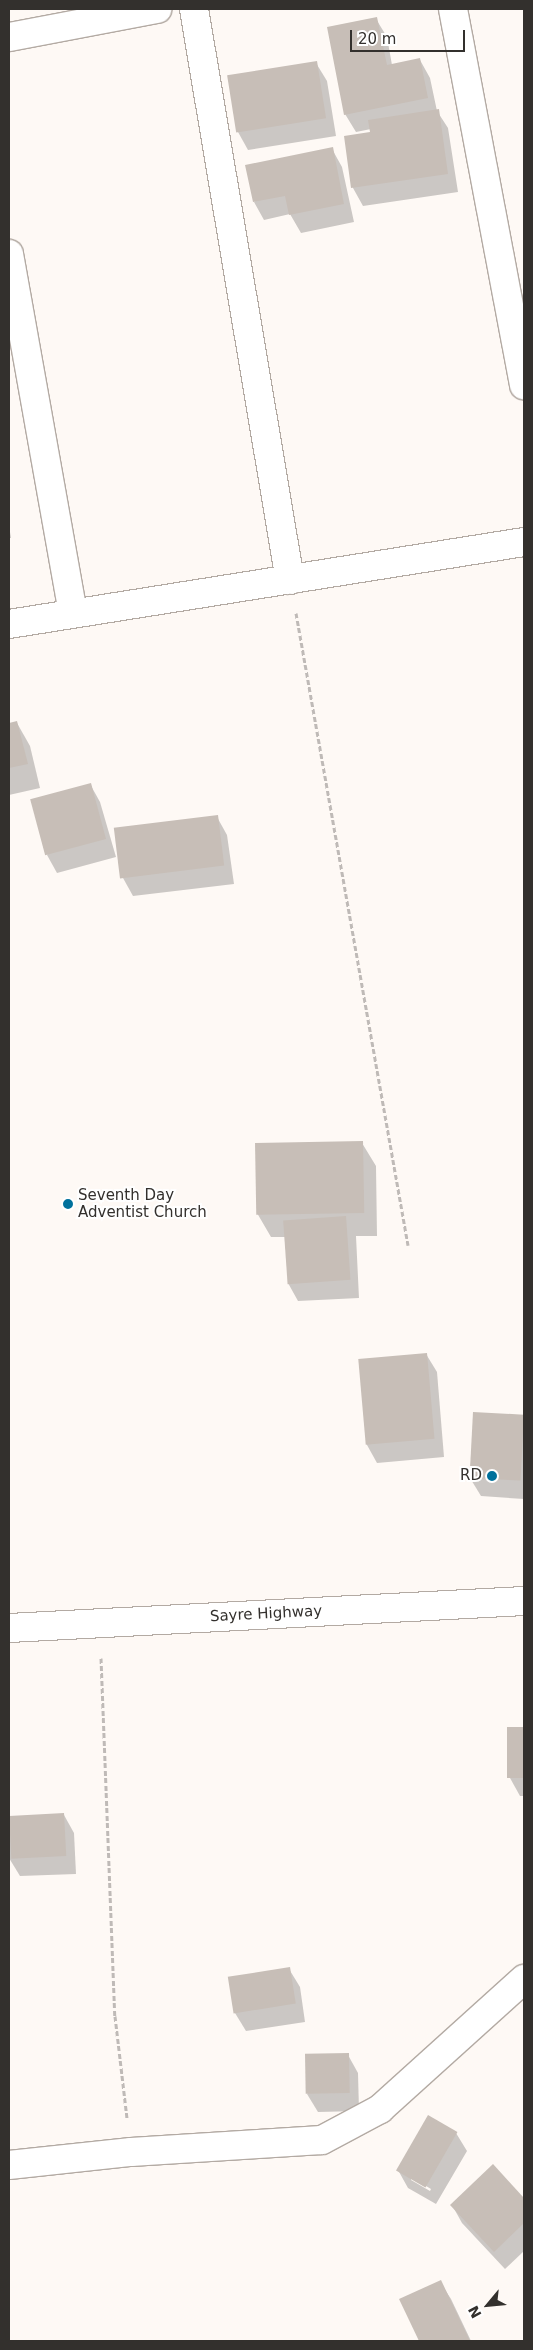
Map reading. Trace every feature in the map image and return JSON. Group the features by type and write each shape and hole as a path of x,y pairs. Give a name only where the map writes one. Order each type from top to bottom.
{"main road":[{"path":"9,37 157,9"},
{"path":"194,9 290,580"},
{"path":"453,9 524,385"},
{"path":"9,254 73,612"},
{"path":"9,624 73,612 290,580 524,542"},
{"name":"Sayre Highway","path":"9,1628 524,1600"},
{"path":"9,2165 131,2152 322,2140 380,2109 524,1979"}],"path":[{"path":"290,580 408,1245"},
{"path":"99,1622 115,2016 131,2152"}],"building":[{"path":"377,17 387,65 420,58 428,98 344,115 327,27"},
{"path":"317,61 326,118 236,133 227,75"},
{"path":"439,109 448,174 351,188 344,136 370,132 368,120"},
{"path":"333,147 344,204 289,215 285,196 253,202 245,165"},
{"path":"17,721 28,764 9,768 9,723"},
{"path":"91,783 106,839 45,855 30,799"},
{"path":"218,815 224,866 120,878 114,828"},
{"path":"363,1141 364,1213 256,1215 255,1143"},
{"path":"346,1216 350,1280 288,1284 283,1220"},
{"path":"427,1353 434,1439 366,1445 358,1359"},
{"path":"473,1412 524,1415 520,1481 470,1478"},
{"path":"507,1727 524,1727 524,1778 507,1778"},
{"path":"64,1813 66,1856 11,1859 9,1816"},
{"path":"290,1967 296,2004 234,2013 228,1977"},
{"path":"349,2053 350,2093 306,2094 305,2054"},
{"path":"428,2115 457,2132 425,2187 396,2170"},
{"path":"493,2164 524,2198 524,2223 494,2252 450,2205"},
{"path":"441,2280 470,2341 419,2341 399,2299"}],"place":[{"name":"Seventh Day Adventist Church","path":"68,1204"},
{"name":"RD","path":"492,1476"}]}
